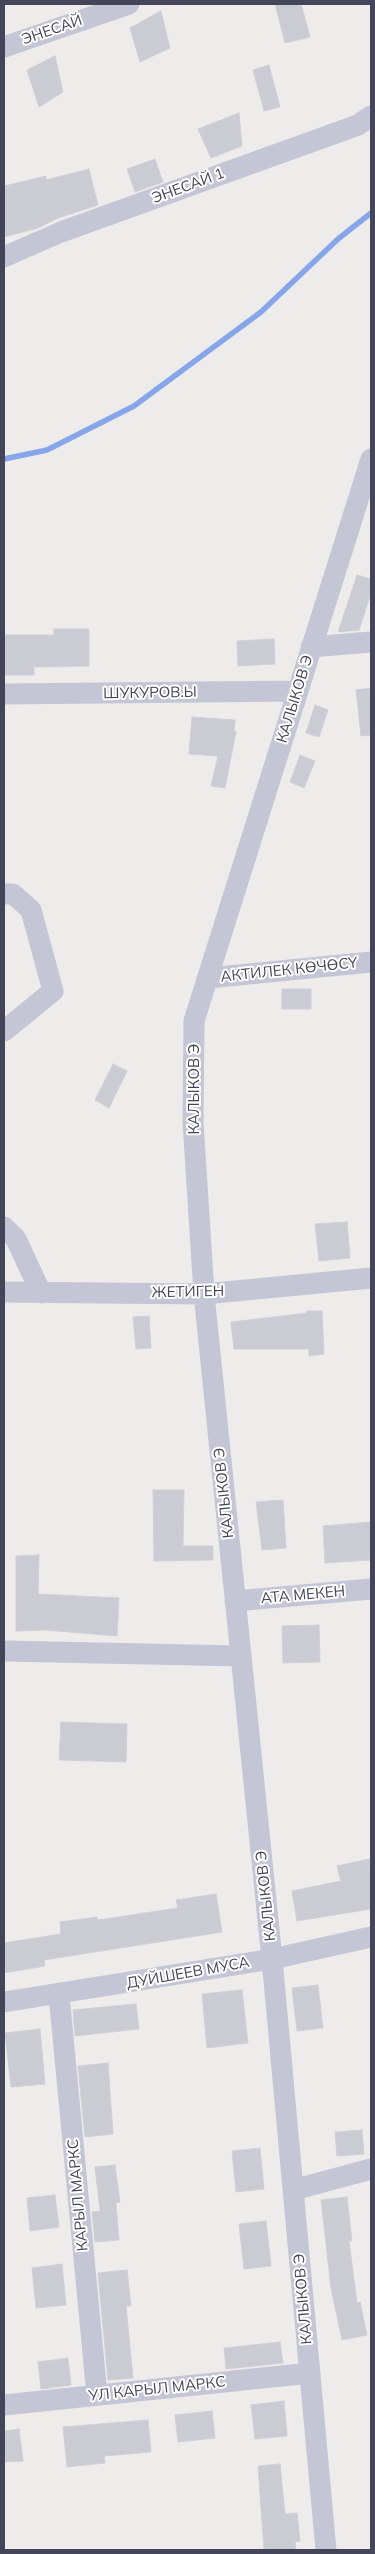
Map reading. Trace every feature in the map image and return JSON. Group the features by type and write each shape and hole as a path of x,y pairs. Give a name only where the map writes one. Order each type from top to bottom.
{"street":[{"name":"ЭНЕСАЙ","path":"4,47 129,4"},
{"name":"ЭНЕСАЙ 1","path":"4,256 61,232 358,125 371,116"},
{"name":"КАЛЫКОВ Э","path":"326,2550 272,1959 204,1294 193,1122 194,1021 371,459"},
{"path":"311,647 371,642"},
{"name":"ШУКУРОВ.Ы","path":"4,694 297,691"},
{"path":"4,894 13,894 31,910 53,990 4,1031"},
{"name":"АКТИЛЕК КӨЧӨСҮ","path":"208,978 371,962"},
{"path":"4,1227 16,1239 41,1292"},
{"name":"ЖЕТИГЕН","path":"4,1292 204,1294 371,1278"},
{"name":"АТА МЕКЕН","path":"235,1601 371,1589"},
{"path":"4,1651 241,1656"},
{"name":"ДУЙШЕЕВ МУСА","path":"4,2002 58,1995 272,1959 371,1937"},
{"name":"КАРЫЛ МАРКС","path":"58,1995 97,2395"},
{"path":"293,2190 371,2169"},
{"name":"УЛ КАРЫЛ МАРКС","path":"4,2405 310,2373"}],"building":[{"path":"275,4 301,4 310,37 285,43"},
{"path":"161,11 170,48 140,62 130,28"},
{"path":"55,56 63,92 39,107 27,70"},
{"path":"269,65 280,107 264,111 253,70"},
{"path":"239,113 242,146 211,158 198,129"},
{"path":"155,159 163,182 135,192 127,169"},
{"path":"89,169 98,205 58,218 38,228 4,237 4,186 46,176 46,180"},
{"path":"357,575 371,579 371,593 359,630 338,632"},
{"path":"54,629 89,629 89,666 34,667 34,675 4,675 4,635 54,635"},
{"path":"274,639 275,664 238,666 237,641"},
{"path":"371,688 371,735 361,736 356,690"},
{"path":"315,705 328,710 319,737 306,733"},
{"path":"192,717 235,720 234,731 236,732 225,788 211,786 218,756 189,754"},
{"path":"300,755 315,761 304,788 290,782"},
{"path":"282,989 311,989 311,1009 282,1009"},
{"path":"113,1064 127,1071 109,1108 95,1100"},
{"path":"347,1222 350,1258 319,1261 315,1224"},
{"path":"307,1311 322,1311 324,1354 309,1356 309,1349 234,1349 231,1322 307,1313"},
{"path":"149,1316 151,1348 136,1349 133,1317"},
{"path":"153,1490 184,1490 183,1546 213,1546 213,1560 154,1561"},
{"path":"283,1500 286,1548 262,1550 256,1502"},
{"path":"371,1522 371,1560 325,1563 323,1526"},
{"path":"39,1555 38,1594 119,1598 117,1636 46,1630 16,1631 16,1556"},
{"path":"319,1625 320,1662 283,1663 282,1626"},
{"path":"61,1722 127,1724 126,1762 59,1760"},
{"path":"369,1859 371,1870 371,1909 297,1921 292,1891 341,1881 337,1866"},
{"path":"216,1894 222,1932 44,1960 45,1966 4,1973 4,1943 61,1934 60,1922 97,1917 98,1920 178,1908 176,1900"},
{"path":"318,1985 323,2028 297,2031 292,1988"},
{"path":"242,1990 248,2043 207,2048 202,1994"},
{"path":"136,2004 139,2029 75,2036 73,2010"},
{"path":"40,2029 45,2084 11,2087 5,2033"},
{"path":"108,2063 113,2134 85,2137 78,2066"},
{"path":"362,2130 364,2154 337,2156 335,2132"},
{"path":"260,2148 264,2189 236,2192 232,2151"},
{"path":"115,2165 120,2202 116,2203 119,2240 95,2242 92,2212 100,2211 95,2167"},
{"path":"55,2195 59,2227 30,2231 27,2198"},
{"path":"347,2197 352,2241 349,2241 357,2303 360,2302 367,2335 342,2340 331,2288 321,2200"},
{"path":"266,2221 271,2266 244,2269 239,2224"},
{"path":"62,2264 66,2305 36,2308 32,2268"},
{"path":"127,2270 131,2306 126,2306 133,2378 108,2380 98,2273"},
{"path":"280,2342 283,2363 226,2369 224,2348"},
{"path":"68,2358 71,2385 41,2389 38,2362"},
{"path":"284,2401 287,2436 255,2439 251,2405"},
{"path":"212,2411 215,2438 178,2442 175,2415"},
{"path":"148,2420 151,2452 104,2456 105,2463 67,2467 63,2427"},
{"path":"19,2429 23,2461 4,2462 4,2431"},
{"path":"280,2464 285,2514 297,2513 300,2541 295,2542 296,2550 264,2550 258,2466"}],"waterway":[{"path":"4,459 47,450 134,406 261,312 338,239 371,213"}]}
